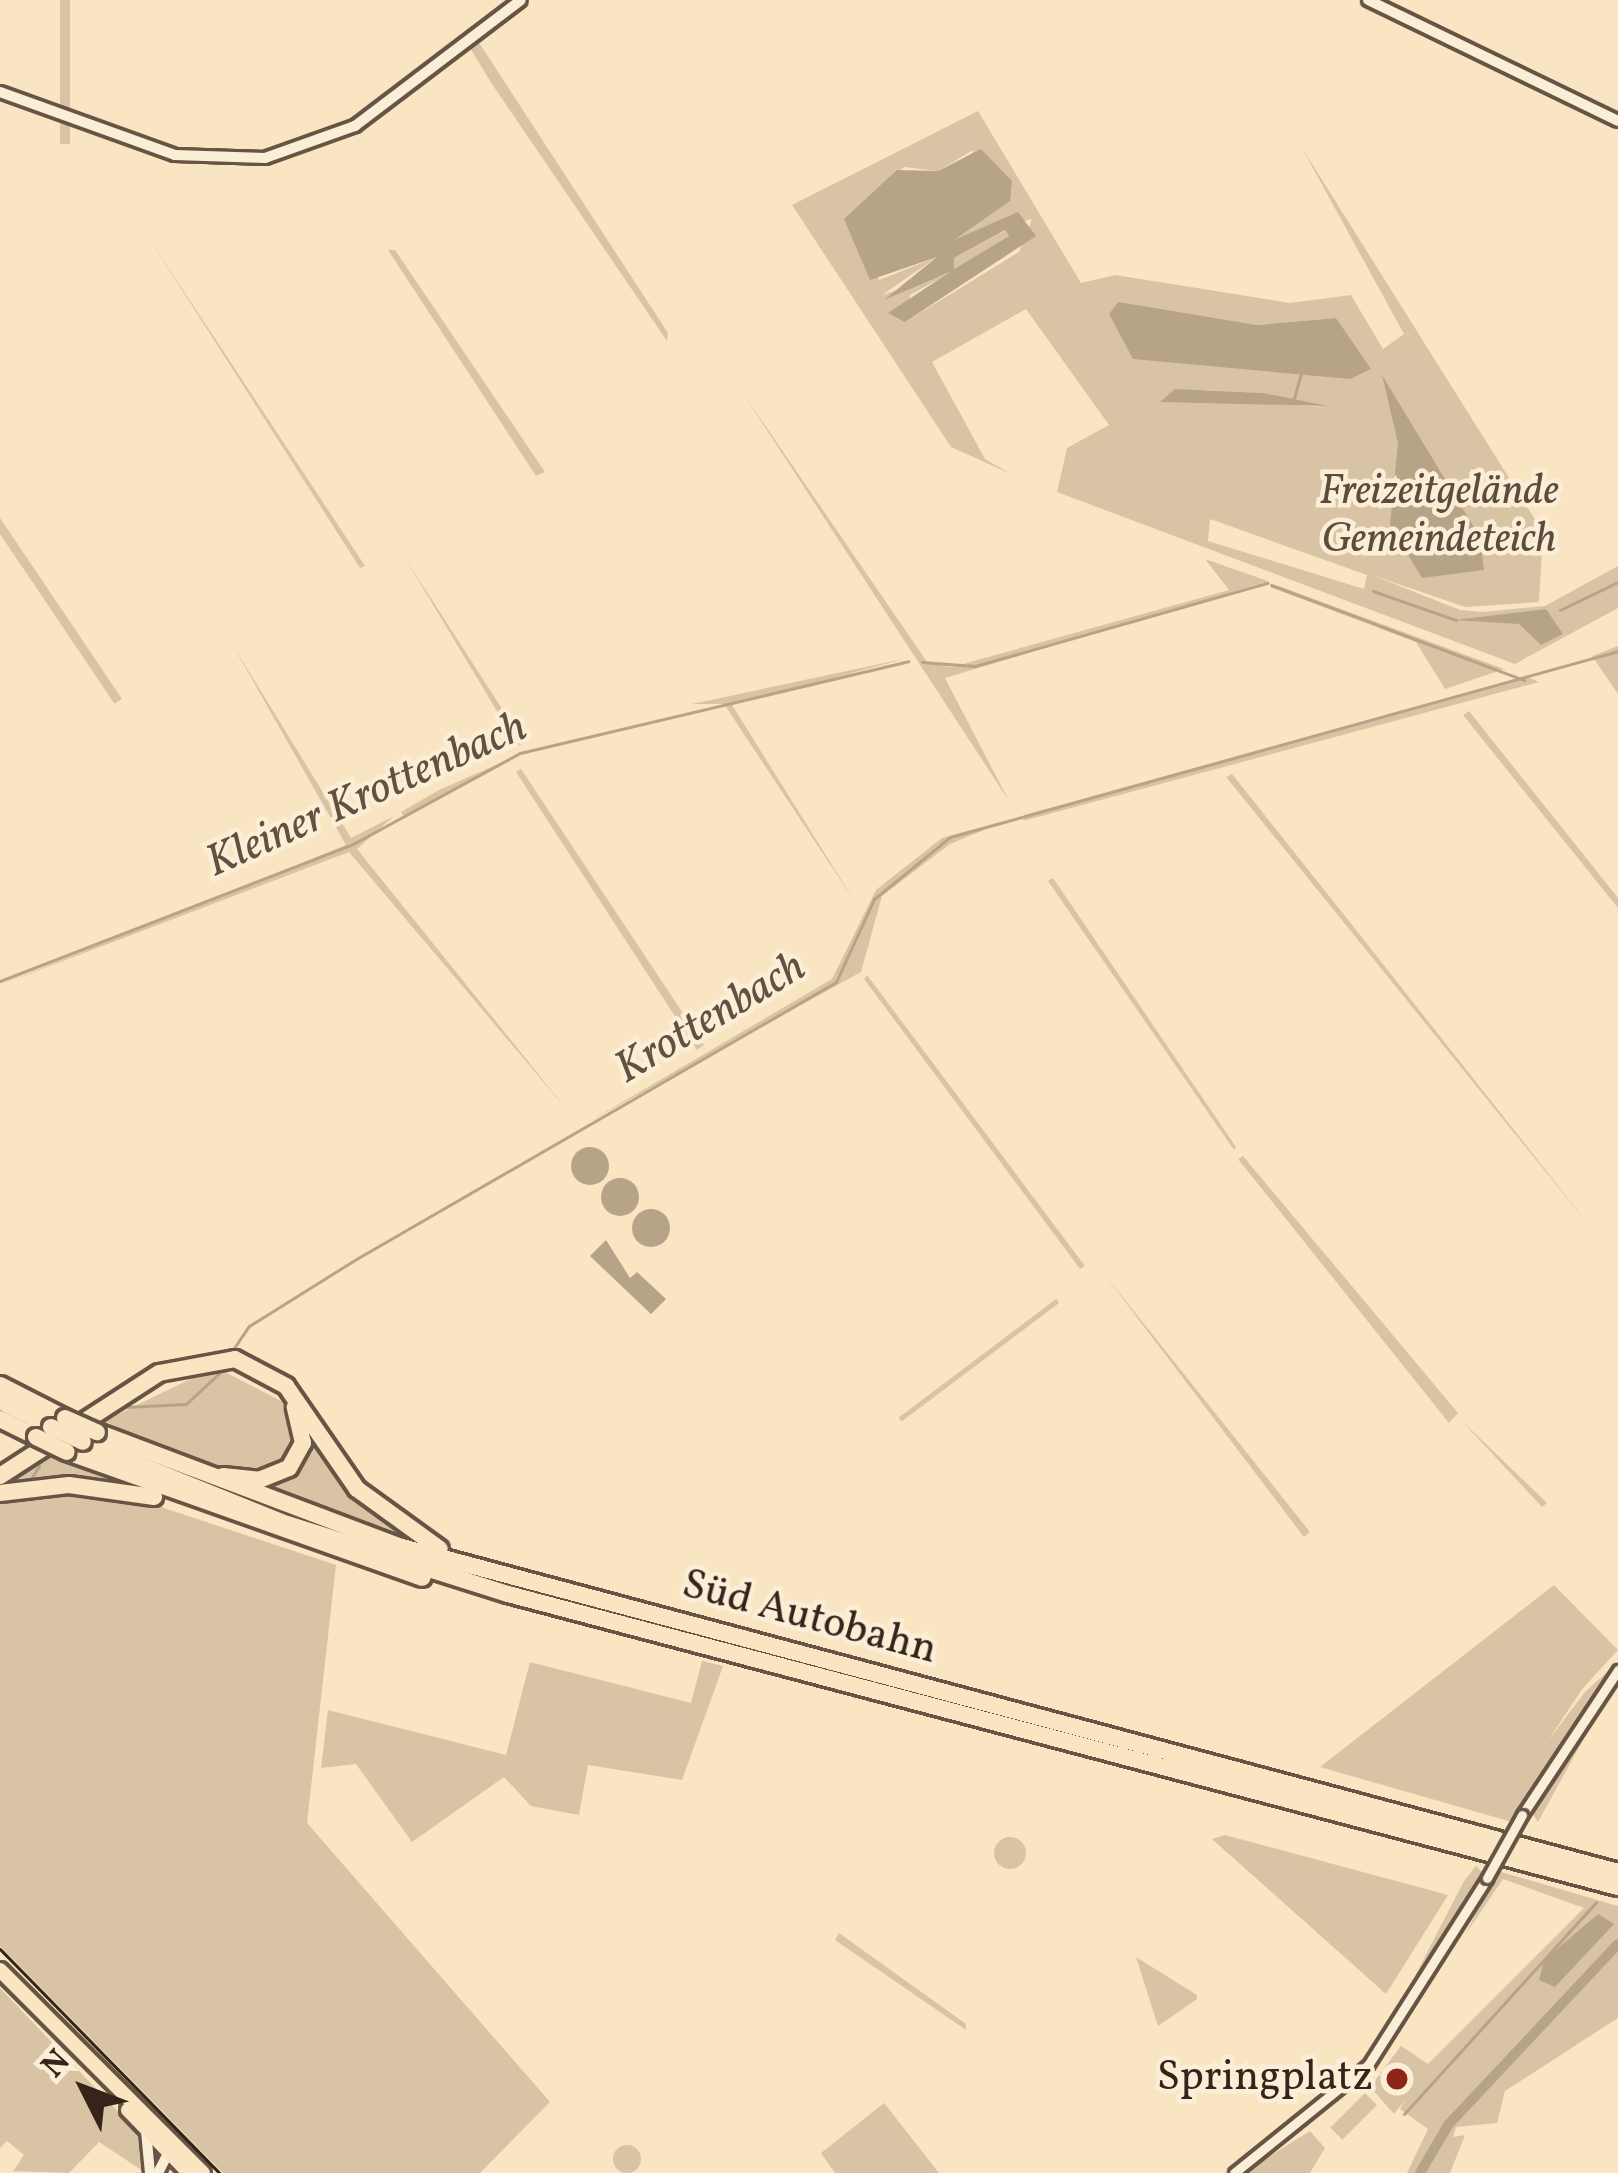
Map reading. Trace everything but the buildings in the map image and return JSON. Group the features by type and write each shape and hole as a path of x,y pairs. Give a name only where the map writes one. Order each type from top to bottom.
{"highway":[{"path":"195,1474 260,1480 298,1456 293,1403 225,1362"},
{"path":"11,1485 159,1372 225,1362 299,1399 371,1504 473,1567"},
{"name":"Süd Autobahn","path":"0,1385 51,1427"},
{"name":"Süd Autobahn","path":"0,1402 83,1442 286,1524 508,1594 1618,1887"},
{"path":"0,1419 51,1427 202,1509 371,1567 508,1594"},
{"name":"Süd Autobahn","path":"83,1442 195,1474 473,1567 1618,1872"},
{"path":"11,1485 202,1509"}],"main road":[{"path":"0,92 152,149 244,160 355,126 521,0"},
{"path":"1368,0 1618,121"},
{"path":"0,1973 145,2128 203,2173"},
{"path":"0,1973 170,2146 185,2170"},
{"path":"145,2128 155,2169"},
{"path":"155,2169 170,2146"},
{"path":"155,2169 185,2170"}],"street":[{"path":"1234,2173 1368,2065 1618,1670"}],"green space":[{"path":"60,0 70,0 70,144 60,144"},
{"path":"476,38 668,333 667,341 492,84 470,48"},
{"name":"Freizeitgelände Gemeindeteich","path":"978,111 1081,283 1115,275 1290,303 1351,295 1383,349 1404,334 1302,148 1543,532 1539,602 1465,607 1372,575 1460,610 1482,612 1545,606 1618,566 1618,608 1515,664 1057,492 1067,448 1109,425 1026,309 932,362 985,459 1011,474 951,447 792,205","holes":["973,150 953,240 1032,219 1019,252 905,322 910,295 950,273 882,295 937,257 879,280 860,205 904,167 938,171","1118,303 1257,325 1336,318 1368,371 1134,359","1203,390 1264,393 1322,407 1178,395","1210,519 1367,575 1364,589 1208,541"]},
{"path":"1006,230 1009,236 954,269 954,258"},
{"path":"148,237 365,566 360,568"},
{"path":"388,250 395,250 545,472 536,476"},
{"path":"740,389 927,662 952,667 1229,590 1205,559 1268,581 945,678 1009,801"},
{"path":"0,518 122,699 114,704 0,534"},
{"path":"405,558 524,743 518,746"},
{"path":"1273,584 1504,669 1445,689 1416,642 1270,587"},
{"path":"232,644 351,838 394,816 357,849 568,1111 349,852 0,985 346,845"},
{"path":"1618,646 1618,694 1592,656"},
{"path":"908,658 732,705 855,902 724,704 692,704"},
{"path":"1526,676 1539,682 1023,821 1024,815"},
{"path":"1469,711 1618,898 1618,908 1463,715"},
{"path":"521,754 404,817 401,812 439,790"},
{"path":"521,769 704,1045 697,1050 516,772"},
{"path":"1232,774 1349,921 1596,1234 1226,777"},
{"path":"1011,819 950,844 882,896 861,972 585,1124 832,979 876,890 942,838"},
{"path":"1053,878 1236,1147 1234,1150 1048,881"},
{"path":"867,975 1085,1266 1080,1269 864,979"},
{"path":"1243,1156 1458,1413 1449,1423 1238,1159"},
{"path":"1101,1270 1310,1532 1304,1537"},
{"path":"1056,1299 1059,1303 902,1422 899,1418"},
{"path":"215,1367 287,1404 295,1454 281,1466 215,1470 104,1421"},
{"path":"1460,1419 1547,1503 1542,1507"},
{"path":"307,1428 375,1512 419,1542 243,1483 279,1477"},
{"path":"54,1452 89,1469 149,1492 0,1488"},
{"path":"34,1489 149,1503 336,1565 307,1823 550,2102 480,2173 223,2173 0,1946 0,1496"},
{"path":"1554,1585 1618,1650 1583,1688 1547,1742 1585,1692 1618,1662 1512,1822 1320,1767"},
{"path":"702,1661 723,1666 682,1780 588,1765 579,1815 531,1806 504,1777 412,1842 356,1764 321,1768 328,1710 506,1755 530,1662 691,1703"},
{"path":"1618,1681 1538,1822 1531,1811 1555,1767"},
{"path":"1225,1835 1448,1895 1386,1994 1212,1839"},
{"path":"1010,1837 1021,1842 1026,1853 1021,1864 1010,1869 999,1864 994,1853 999,1842"},
{"path":"1476,1866 1483,1873 1399,2007 1464,1881"},
{"path":"1498,1871 1618,1906 1618,2018 1505,2091 1497,2123 1456,2127 1453,2137 1465,2135 1450,2173 1407,2173 1428,2129 1400,2109 1405,2100 1394,2114 1370,2087 1401,2046 1428,2064 1584,1908 1503,1879 1465,1935"},
{"path":"839,1933 966,2024 966,2030 835,1940"},
{"path":"1136,1957 1197,1995 1197,1999 1158,2026"},
{"path":"0,1988 147,2142 146,2173 99,2142 69,2173 13,2171 24,2155 7,2141 0,2148"},
{"path":"1365,2093 1377,2105 1342,2140 1330,2128"},
{"path":"884,2103 939,2173 835,2173 821,2153"},
{"path":"1310,2131 1325,2148 1310,2173 1243,2173"},
{"path":"627,2145 637,2149 641,2159 637,2169 627,2173 617,2169 613,2159 617,2149"}],"shaded area":[{"path":"981,149 1012,181 1010,201 954,240 1018,212 1036,236 905,322 888,313 950,272 884,300 937,257 870,280 844,219 897,170 938,171","holes":["1005,230 1009,236 954,269 954,258"]},
{"path":"1118,302 1257,325 1336,318 1371,369 1350,379 1133,359 1109,314"},
{"path":"1382,375 1480,537 1484,570 1422,578 1390,525 1398,443"},
{"path":"1175,389 1264,393 1328,406 1160,402"},
{"path":"1546,609 1563,634 1541,645 1519,624 1455,620"},
{"path":"590,1147 603,1153 609,1166 603,1179 590,1185 577,1179 571,1166 577,1153"},
{"path":"620,1178 634,1183 639,1197 634,1211 620,1216 606,1211 601,1197 606,1183"},
{"path":"651,1209 664,1215 670,1228 664,1241 651,1247 638,1241 632,1228 638,1215"},
{"path":"606,1240 630,1278 637,1272 666,1299 651,1314 590,1256"},
{"path":"1598,1914 1614,1924 1555,1987 1539,1980 1544,1960"}],"waterway":[{"path":"1294,398 1301,374"},
{"path":"1560,610 1618,582"},
{"name":"Kleiner Krottenbach","path":"922,662 975,666 1267,583"},
{"name":"Kleiner Krottenbach","path":"1271,585 1378,625"},
{"path":"1373,591 1456,620"},
{"name":"Kleiner Krottenbach","path":"1380,626 1524,680"},
{"name":"Krottenbach","path":"232,1351 249,1326 358,1258 836,982 874,899 950,837 1618,651"},
{"name":"Kleiner Krottenbach","path":"0,981 353,844 520,753 908,661"},
{"name":"Krottenbach","path":"125,1407 186,1404 227,1366"},
{"name":"Krottenbach","path":"30,1480 39,1466"},
{"path":"1404,2114 1596,1902"},
{"path":"1420,2173 1448,2125 1618,1944"}],"tram line":[{"path":"0,1949 219,2173"}],"place":[{"name":"Springplatz","path":"1397,2079"}]}
